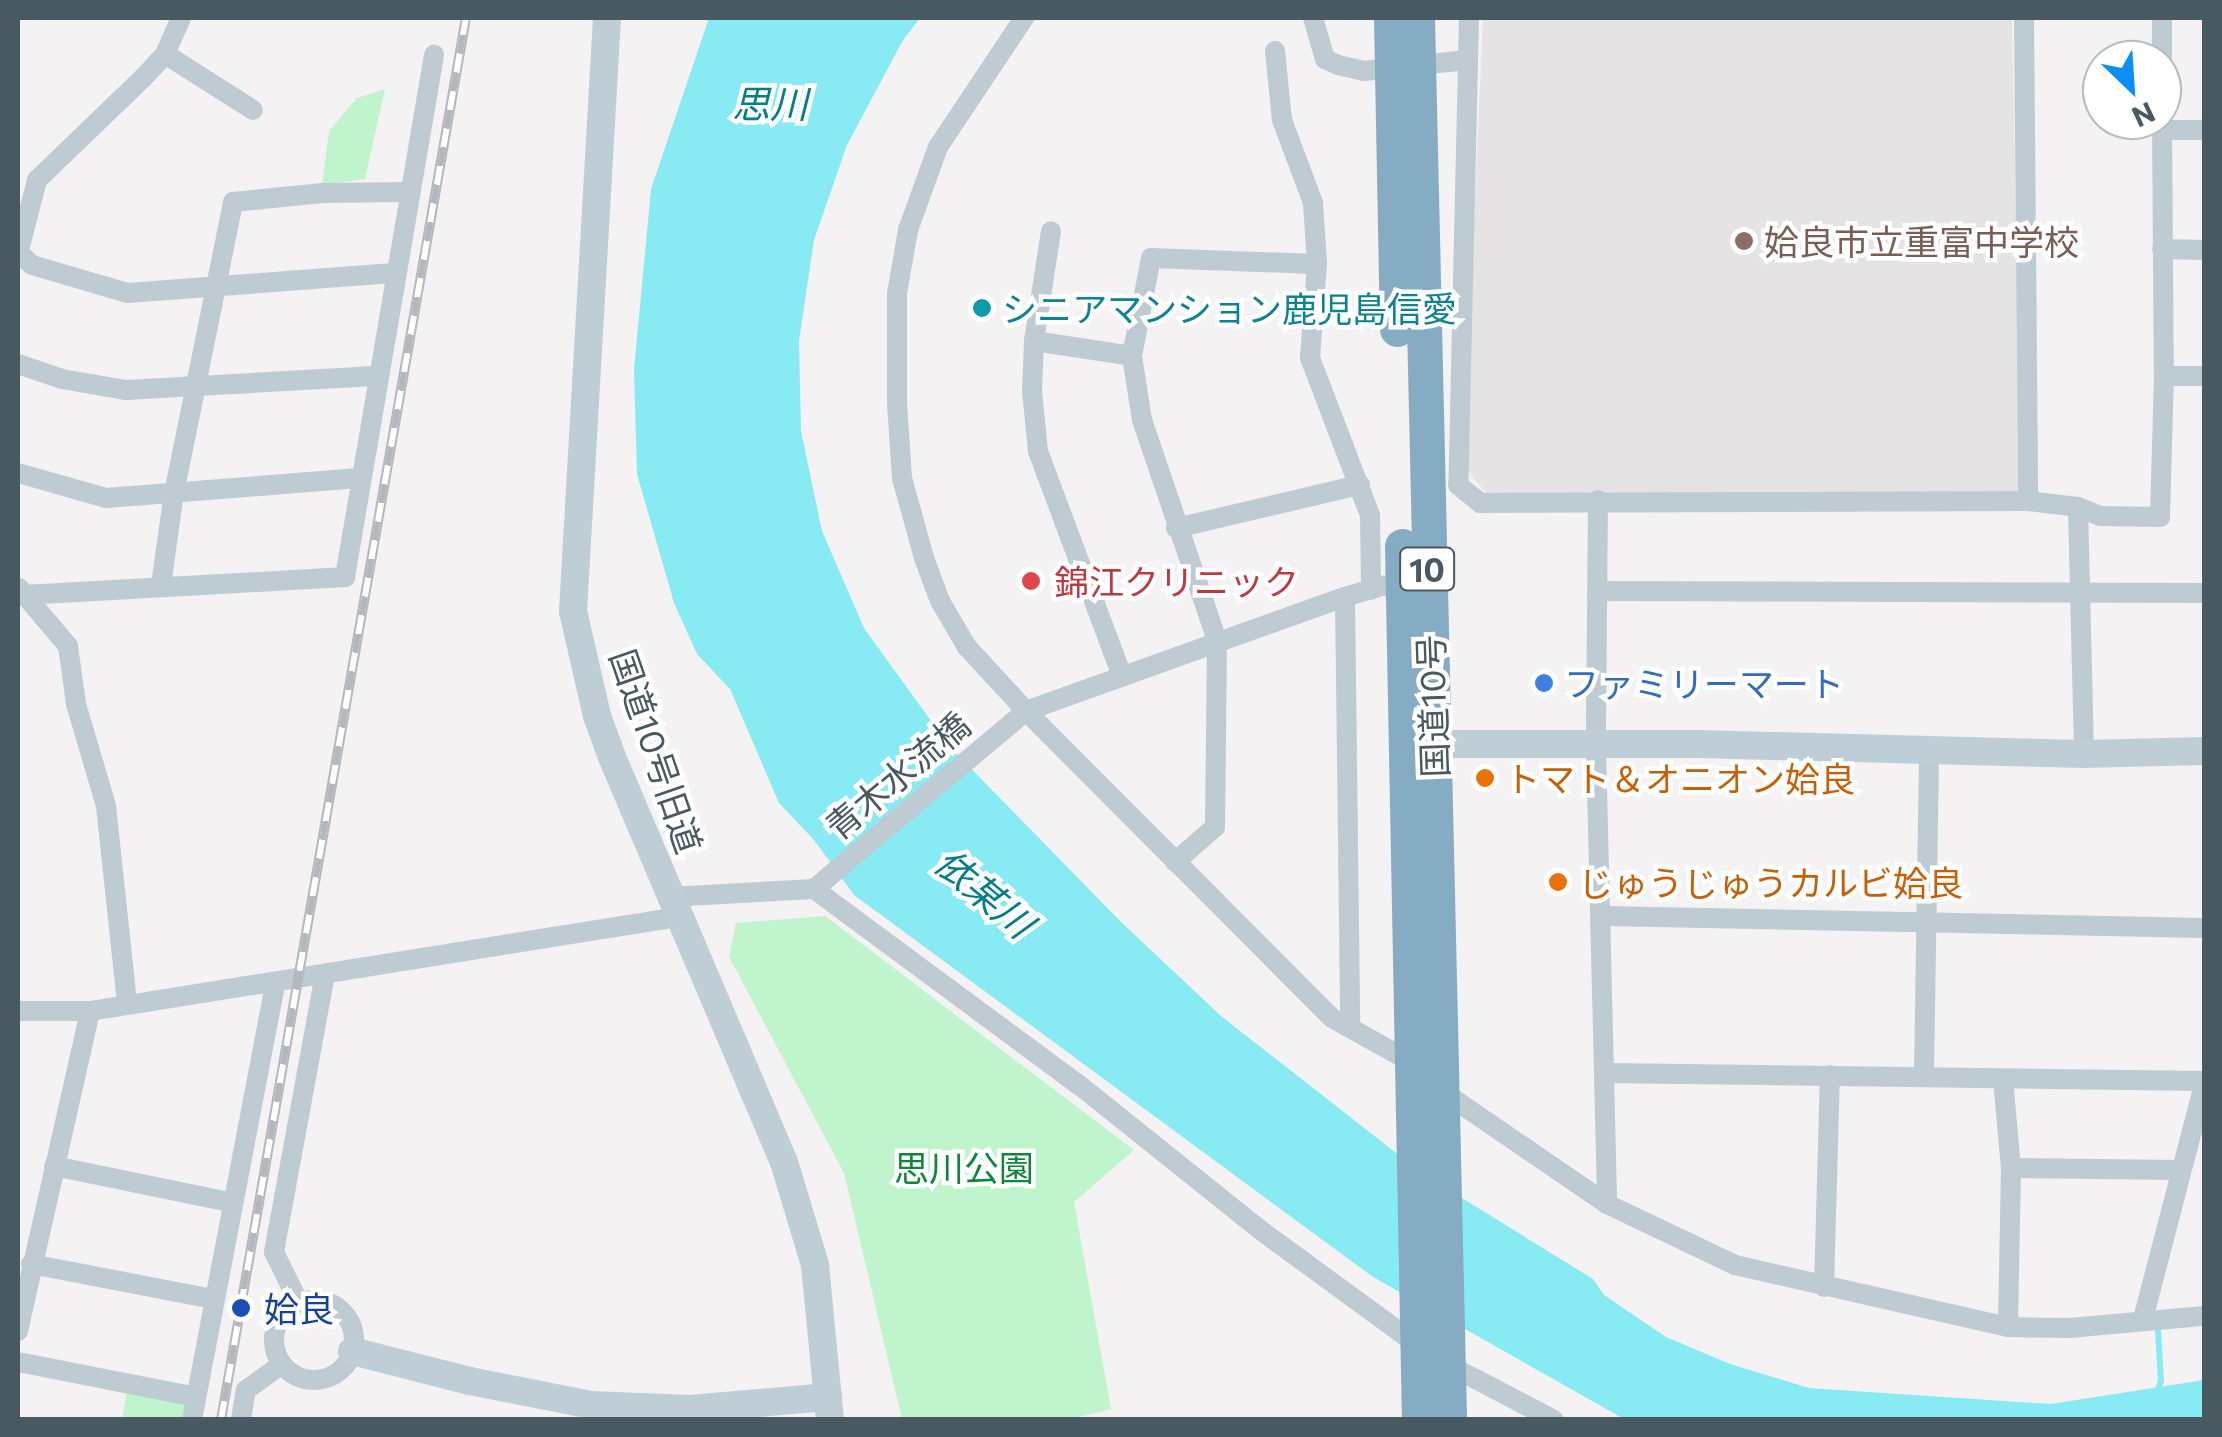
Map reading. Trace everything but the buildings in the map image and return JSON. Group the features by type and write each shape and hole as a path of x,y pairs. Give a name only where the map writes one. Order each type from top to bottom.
{"highway":[{"name":"国道10号","path":"1391,18 1404,66"},
{"name":"国道10号","path":"1417,18 1404,66 1400,588 1420,744 1432,1110 1433,1342 1419,1420"},
{"name":"国道10号","path":"1420,744 1411,1062 1432,1110"},
{"name":"国道10号","path":"1433,1342 1450,1420"}],"street":[{"path":"182,18 164,54 27,179 18,253 32,264 128,293 396,273"},
{"name":"国道10号旧道","path":"607,18 574,611 597,716 784,1162 814,1265 829,1408"},
{"path":"1024,18 938,147 908,230 898,294 897,404 902,478 940,601 966,647 1021,714 1332,1018 1411,1062"},
{"path":"1313,18 1326,59 1364,70 1466,60"},
{"path":"1469,18 1458,485 1480,503 2028,501 2078,507 2100,516 2160,517 2164,376 2162,140"},
{"path":"2024,18 2028,501"},
{"path":"1275,51 1282,120 1313,203 1317,264 1310,358 1400,588"},
{"path":"164,54 253,110"},
{"path":"21,591 345,577 376,376 434,55"},
{"path":"161,585 174,493 233,202 323,193 409,192"},
{"path":"1051,230 1034,342 1032,391 1038,452 1122,676"},
{"path":"2162,249 2204,250"},
{"path":"1175,862 1216,827 1217,640 1142,420 1132,356 1151,258 1317,264"},
{"path":"1034,342 1132,356"},
{"path":"18,364 62,380 126,390 376,376"},
{"path":"2164,376 2204,376"},
{"path":"18,473 106,498 359,478"},
{"path":"1176,528 1360,485"},
{"path":"1598,500 1596,747 1603,916 1606,1204"},
{"path":"2078,507 2084,754"},
{"name":"青木水流橋","path":"818,886 1021,714 1217,640 1345,597 1400,588"},
{"path":"21,591 68,646 76,704 106,806 127,1004"},
{"path":"1600,591 2204,593"},
{"path":"1345,597 1350,1028"},
{"path":"1420,744 1698,744 2084,754 2204,751"},
{"path":"1924,1075 1929,750"},
{"path":"18,1011 90,1011 276,984 674,907 818,886 1078,1084 1259,1229 1554,1420"},
{"path":"1603,916 2204,928"},
{"path":"299,1303 274,1252 325,974"},
{"path":"192,1420 230,1202 276,984"},
{"path":"18,1332 90,1011"},
{"path":"1606,1072 2204,1083 2143,1320"},
{"path":"1824,1287 1830,1075"},
{"path":"2003,1079 2011,1168 2008,1327"},
{"path":"1432,1110 1606,1204 1735,1265 2008,1327 2069,1328 2204,1316"},
{"path":"54,1166 230,1202"},
{"path":"2011,1168 2181,1170"},
{"path":"31,1264 212,1299"},
{"path":"314,1300 337,1308 351,1327 352,1351 338,1372 315,1380 291,1373 282,1364 274,1334 284,1314 299,1303 314,1300"},
{"path":"352,1351 470,1381 662,1414 829,1408"},
{"path":"18,1362 196,1397"},
{"path":"241,1420 246,1390 282,1364"}],"shaded area":[{"name":"姶良市立重富中学校","path":"1483,18 2012,18 2021,495 1487,494 1463,465"}],"green space":[{"path":"385,89 365,179 322,185 329,131 357,98"},
{"name":"思川公園","path":"825,916 1134,1150 1074,1202 1111,1409 1067,1420 902,1419 844,1173 729,957 736,923"},
{"path":"127,1391 182,1399 188,1408 186,1419 122,1420"}],"water":[{"name":"思川","path":"709,18 920,18 903,40 847,145 814,240 799,341 801,431 822,531 864,628 949,746 1120,921 1221,1016 1423,1174 1593,1279 1604,1295 1666,1337 1730,1364 1809,1388 2051,1404 2204,1380 2204,1419 1624,1419 1373,1277 854,895 814,840 779,803 730,689 697,654 674,603 637,474 634,369 651,189"}],"waterway":[{"path":"2157,1393 2161,1381 2158,1330"}],"railway":[{"path":"221,1420 466,18"}],"place":[{"name":"姶良市立重富中学校","path":"1744,241"},
{"name":"シニアマンション鹿児島信愛","path":"982,308"},
{"name":"錦江クリニック","path":"1031,581"},
{"name":"ファミリーマート","path":"1544,683"},
{"name":"トマト＆オニオン姶良","path":"1485,778"},
{"name":"じゅうじゅうカルビ姶良","path":"1558,882"},
{"name":"姶良","path":"241,1308"}],"water label":[{"name":"依某川","path":"985,892"}]}
